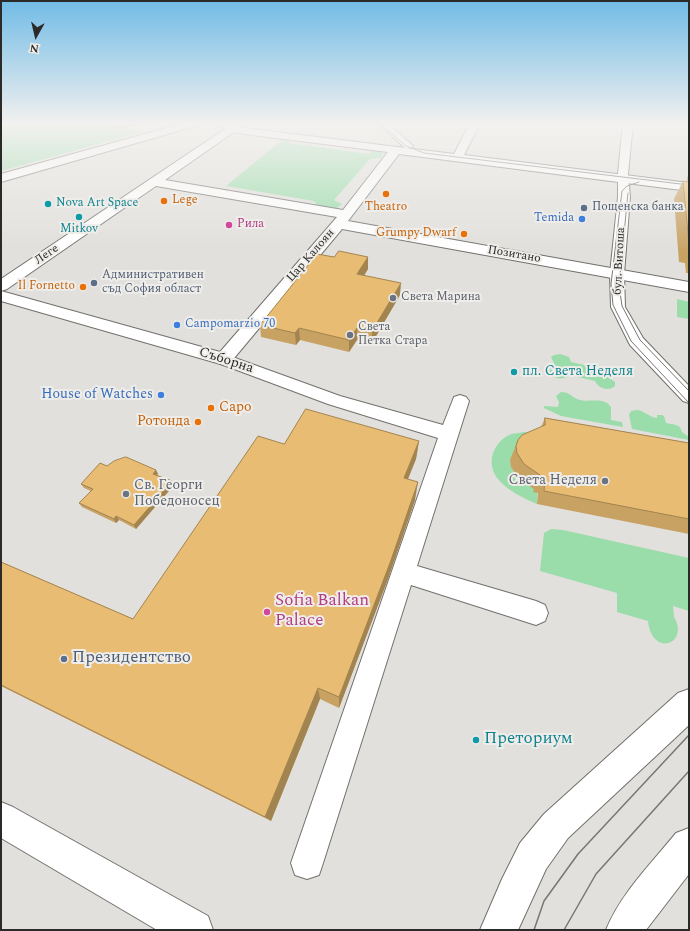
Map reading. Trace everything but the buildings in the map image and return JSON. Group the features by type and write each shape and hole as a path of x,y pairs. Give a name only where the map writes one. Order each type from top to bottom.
{"street":[{"path":"1,178 42,166"},
{"name":"Леге","path":"1,286 177,166"},
{"name":"Цар Калоян","path":"224,359 343,219 383,166"},
{"path":"516,166 689,187"},
{"name":"бул. Витоша","path":"625,166 624,203 617,274 618,306 636,341 689,397"},
{"name":"Позитано","path":"154,182 689,287"},
{"name":"Съборна","path":"1,296 224,359 334,400 449,434"},
{"path":"307,863 460,401"},
{"path":"404,572 536,613"},
{"path":"500,930 515,892 533,856 556,826 689,704"},
{"path":"1,819 194,930"},
{"path":"625,930 634,913 689,846"}],"green space":[{"path":"1,166 17,166 1,171"},
{"path":"250,166 363,166 334,200 342,204 336,209 318,207 314,201 226,186"},
{"path":"677,299 689,302 689,319 677,317"},
{"path":"560,354 569,357 571,362 606,370 606,376 615,382 615,386 606,389 598,386 595,381 569,375 562,378 555,377 549,372 554,363 551,357"},
{"path":"561,392 567,393 584,401 599,401 607,403 611,407 611,420 622,422 623,427 561,416 544,408 544,406 558,407 559,402 556,396"},
{"path":"637,410 657,418 657,415 664,416 666,423 674,424 680,427 682,432 689,437 689,440 632,429 629,415 631,411"},
{"path":"525,432 539,433 510,460 512,468 518,477 531,484 537,491 537,504 521,497 506,487 498,479 492,467 493,455 498,444 509,435"},
{"path":"551,529 563,530 689,558 689,611 673,606 674,617 678,626 677,634 674,640 668,643 662,643 656,640 651,633 648,621 617,612 617,593 540,571 544,533"}],"tram line":[{"path":"535,166 689,185"},
{"path":"639,182 627,186 622,191 611,284 613,305 631,341 689,403"},
{"path":"628,193 619,285 622,306 640,340 689,391"},
{"path":"534,930 544,901 578,854 689,735"},
{"path":"564,930 596,874 689,771"}],"place":[{"name":"Theatro","path":"386,194"},
{"name":"Lege","path":"164,201"},
{"name":"Nova Art Space","path":"48,204"},
{"name":"Пощенска банка","path":"584,208"},
{"name":"Mitkov","path":"79,217"},
{"name":"Temida","path":"582,219"},
{"name":"Рила","path":"229,225"},
{"name":"Grumpy Dwarf","path":"464,234"},
{"name":"Административен съд София област","path":"94,283"},
{"name":"Il Fornetto","path":"83,287"},
{"name":"Света Марина","path":"393,298"},
{"name":"Campomarzio 70","path":"177,325"},
{"name":"Света Петка Стара","path":"350,335"},
{"name":"пл. Света Неделя","path":"514,372"},
{"name":"House of Watches","path":"161,395"},
{"name":"Capo","path":"211,408"},
{"name":"Ротонда","path":"198,422"},
{"name":"Света Неделя","path":"605,481"},
{"name":"Св. Георги Победоносец","path":"126,494"},
{"name":"Sofia Balkan Palace","path":"267,612"},
{"name":"Президентство","path":"64,659"},
{"name":"Преториум","path":"476,740"}]}
